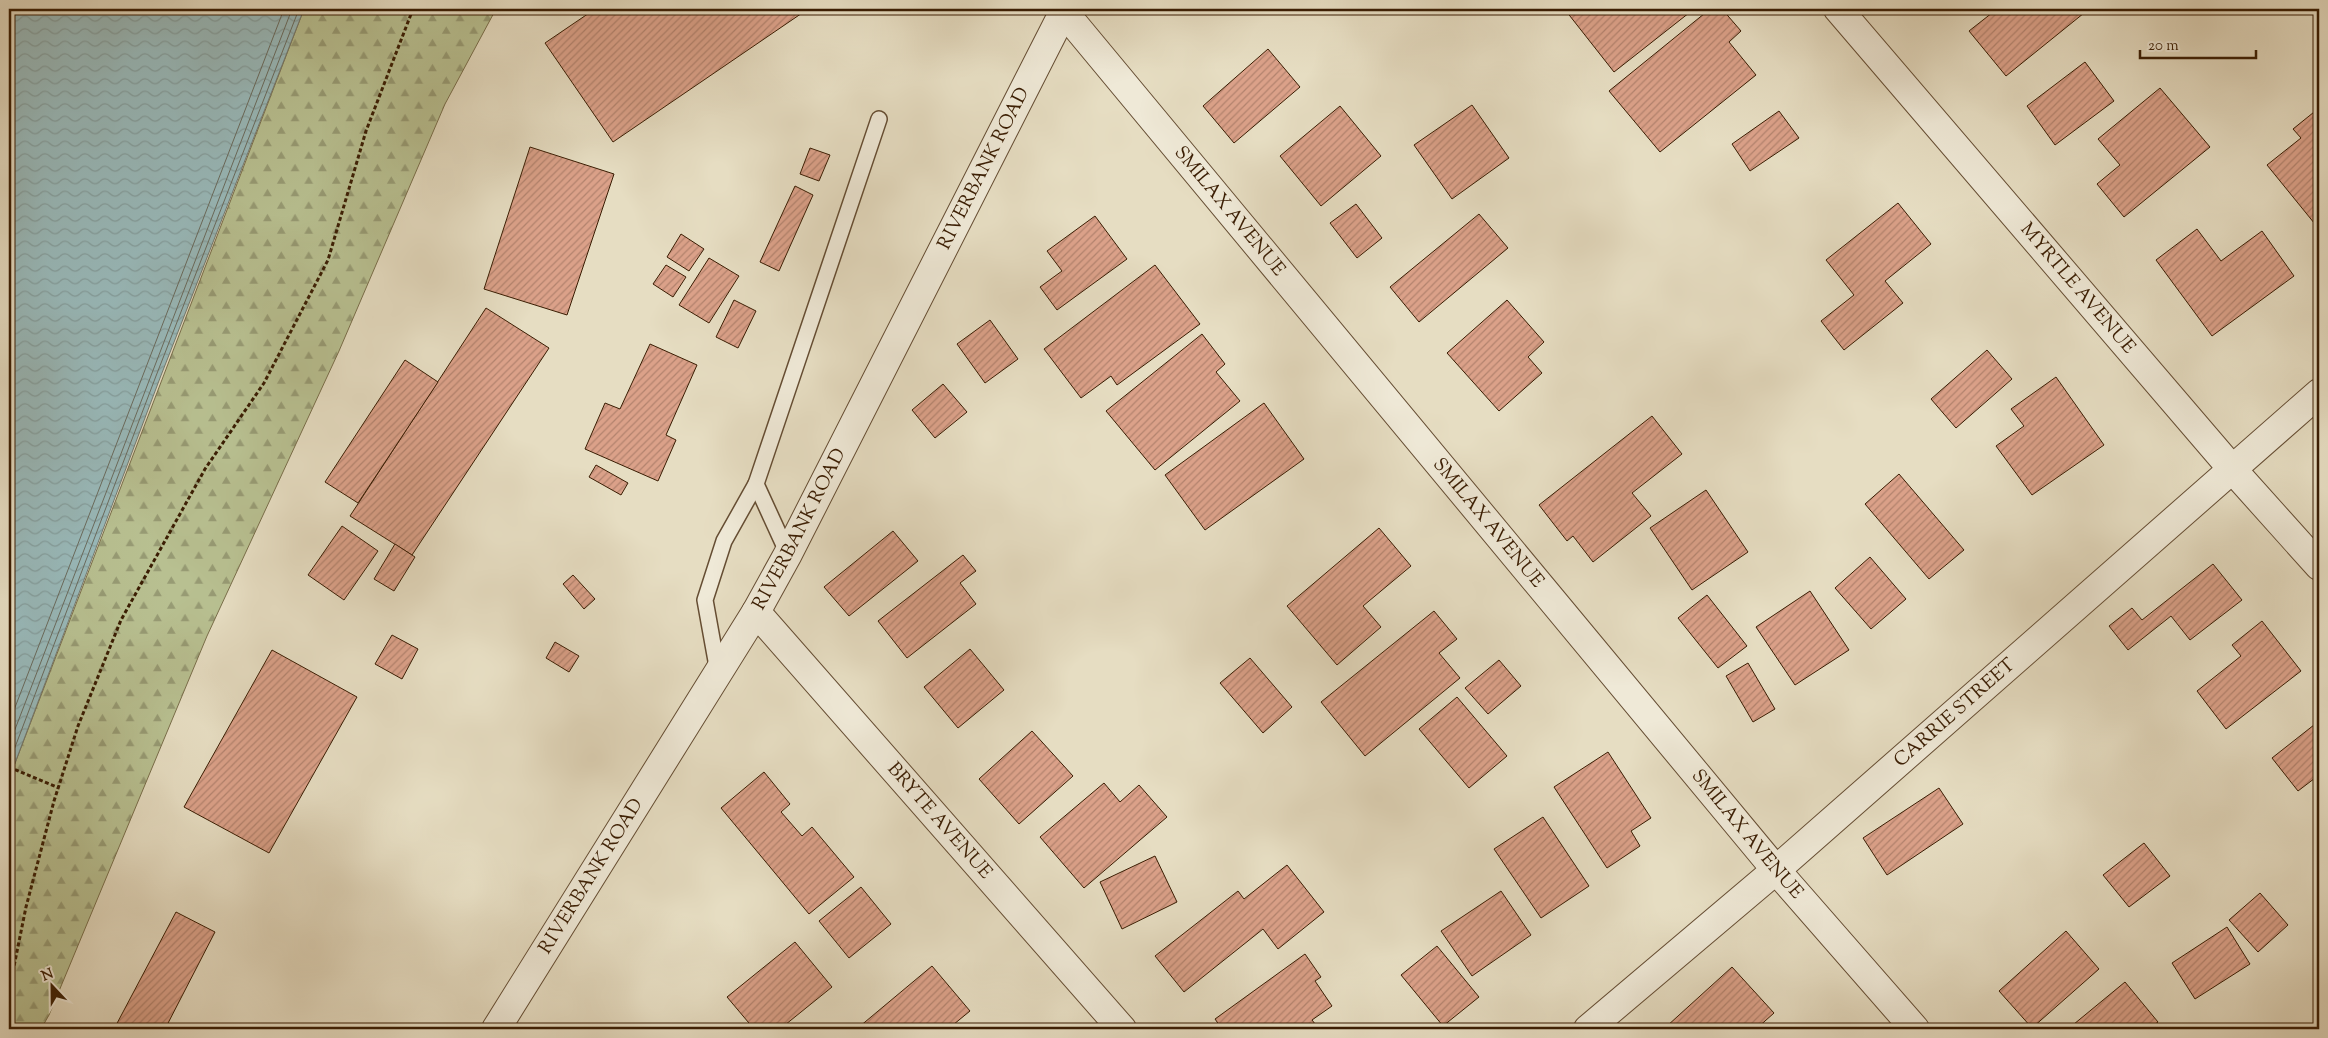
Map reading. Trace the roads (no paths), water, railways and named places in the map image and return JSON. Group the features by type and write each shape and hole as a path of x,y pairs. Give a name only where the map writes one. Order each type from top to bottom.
{"street":[{"name":"MYRTLE AVENUE","path":"1838,9 2233,470 2319,566"},
{"name":"RIVERBANK ROAD","path":"496,1029 756,612 788,554 1064,10"},
{"name":"SMILAX AVENUE","path":"1064,10 1776,870 1915,1029"},
{"name":"CARRIE STREET","path":"1588,1029 1776,870 2319,393"},
{"name":"BRYTE AVENUE","path":"756,612 1122,1029"}],"lane":[{"path":"718,673 705,600 724,541 756,484 879,119"},
{"path":"756,484 788,554"}],"water":[{"path":"9,9 304,9 160,378 9,779"}]}
